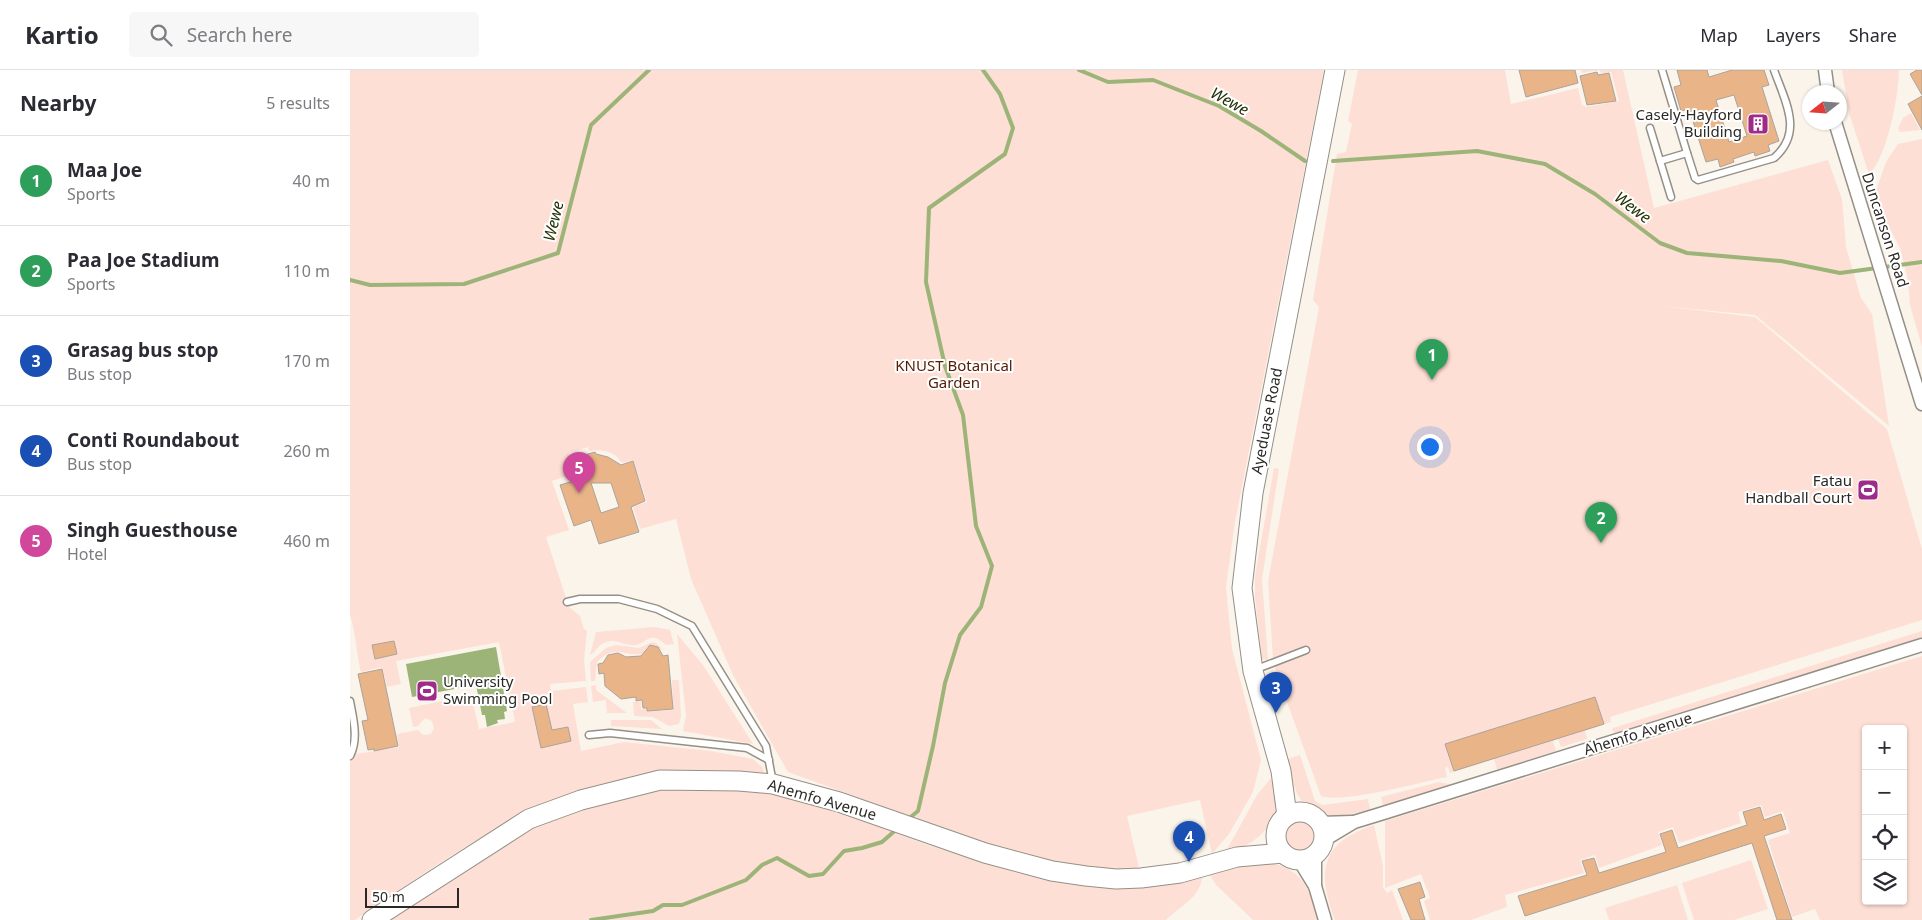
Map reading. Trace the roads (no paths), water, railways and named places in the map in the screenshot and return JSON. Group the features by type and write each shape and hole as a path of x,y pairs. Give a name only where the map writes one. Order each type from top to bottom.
{"street":[{"name":"Ayeduase Road","path":"1289,819 1281,771 1253,671 1242,588 1253,493 1335,70"},
{"path":"1825,70 1827,85"},
{"name":"Duncanson Road","path":"1837,130 1922,404"},
{"name":"Ahemfo Avenue","path":"372,920 529,820 582,800 660,780 739,781 773,784 839,802 985,853 1052,871 1116,879 1180,873 1237,857 1308,846 1354,822 1922,645"},
{"path":"1308,846 1278,845 1289,819 1313,816 1308,846 1325,920"},
{"name":"Ahemfo Avenue","path":"1237,857 1289,819"}],"lane":[{"path":"1662,70 1695,178 1698,180 1774,158 1782,151 1792,122 1774,70"},
{"path":"1650,128 1671,197"},
{"path":"1660,162 1687,153"},
{"path":"567,602 580,599 619,598 657,609 692,626 766,746 773,784"},
{"path":"1253,671 1306,650"},
{"path":"350,701 354,727 354,749 350,756"},
{"path":"589,735 610,733 747,748 768,760"}],"waterway":[{"name":"Wewe","path":"350,280 370,285 464,284 558,253 591,125 649,70"},
{"path":"907,820 918,811 945,683 960,635 981,607 992,566 976,526 963,415 945,366 926,282 929,208 1005,154 1013,128 1000,94 983,70"},
{"name":"Wewe","path":"1079,70 1108,82 1153,80 1219,106 1261,131 1305,161"},
{"name":"Wewe","path":"1333,161 1477,151 1545,164 1595,194 1660,243 1687,253 1781,261 1840,273 1922,262"},
{"path":"591,920 653,911 663,905 682,905 746,880 762,865 777,858 809,876 823,874 844,851 882,842 898,828"}],"place":[{"name":"Casely-Hayford Building","path":"1758,124"},
{"name":"Maa Joe","path":"1432,380"},
{"name":"Fatau Handball Court","path":"1868,490"},
{"name":"Singh Guesthouse","path":"579,493"},
{"name":"Paa Joe Stadium","path":"1601,543"},
{"name":"University Swimming Pool","path":"427,691"},
{"name":"Grasag bus stop","path":"1276,713"},
{"name":"Conti Roundabout","path":"1189,862"}],"park label":[{"name":"KNUST Botanical Garden","path":"954,374"}]}
